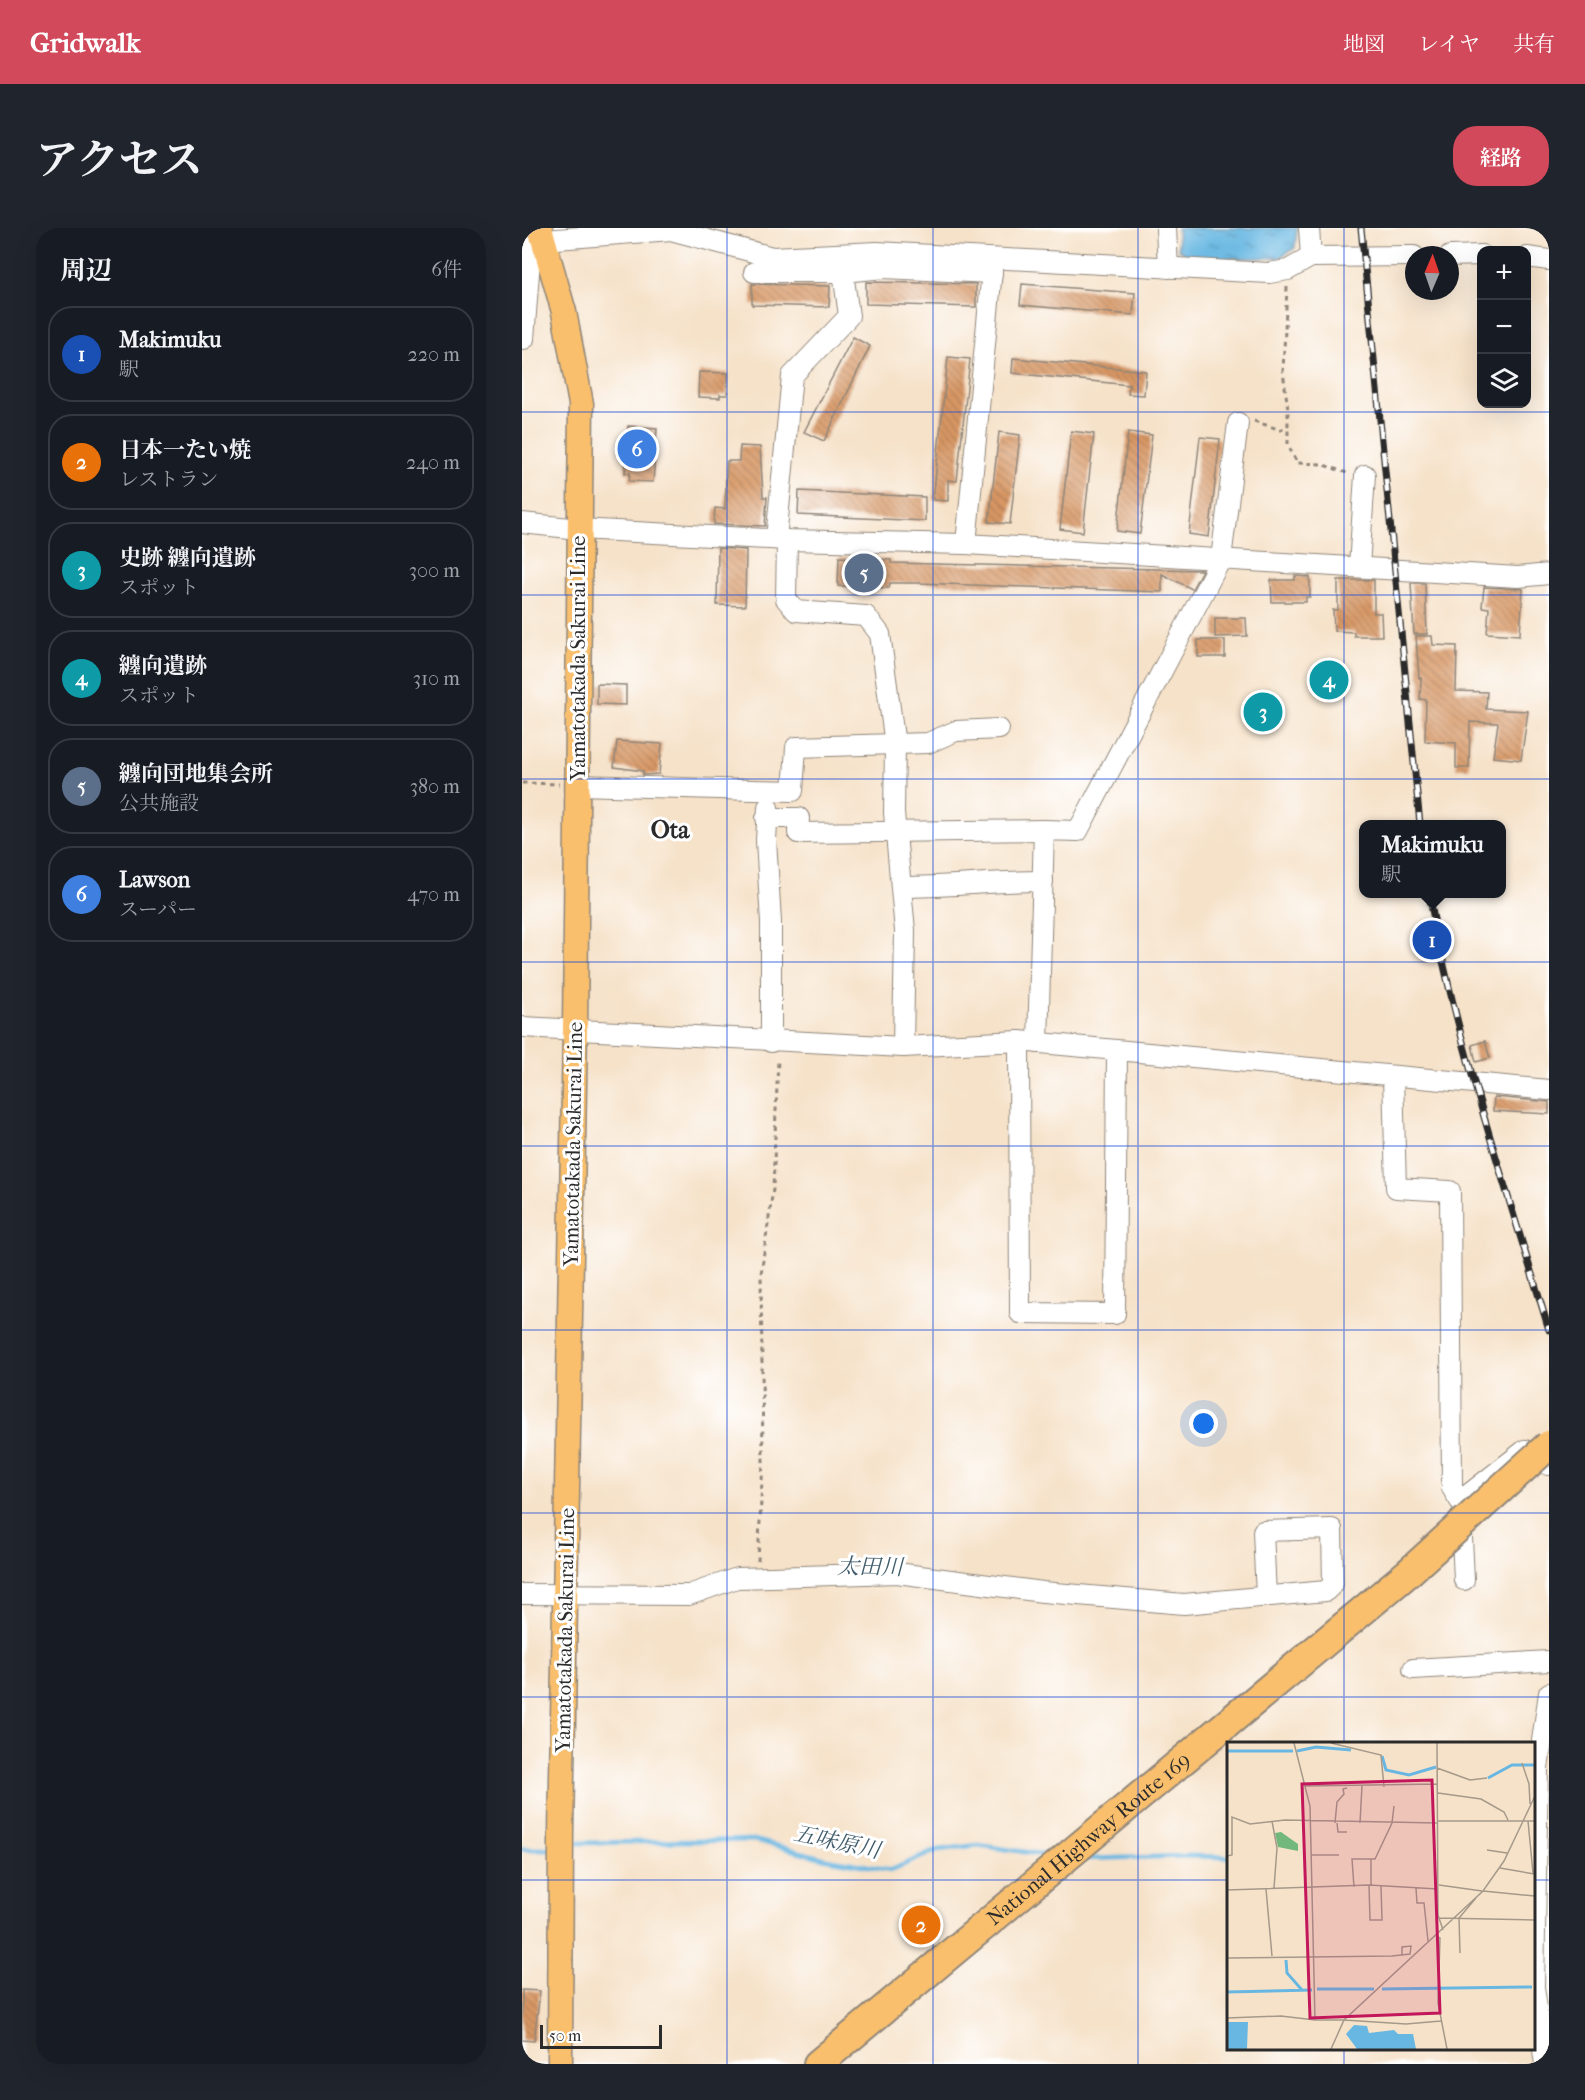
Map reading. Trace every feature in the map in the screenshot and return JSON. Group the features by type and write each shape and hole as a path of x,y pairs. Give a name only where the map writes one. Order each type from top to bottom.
{"highway":[{"name":"National Highway Route 169","path":"818,2064 836,2054 1408,1573 1549,1445"}],"main road":[{"name":"Yamatotakada Sakurai Line","path":"542,234 564,312 581,404 586,470 579,529 575,1029 561,1833 560,2064"}],"street":[{"path":"1166,228 1168,268"},
{"path":"1309,228 1311,257"},
{"path":"524,339 531,246 542,234 670,230 772,257 877,252 993,266"},
{"path":"1459,256 1477,255"},
{"path":"754,272 843,272 884,268 993,266 1168,268 1269,273 1288,270 1311,257 1405,256"},
{"path":"1531,258 1549,260"},
{"path":"966,544 993,266"},
{"path":"843,272 849,316 792,376 782,540 786,599 796,611 866,616 880,634 895,745 896,830 905,931 903,1047"},
{"path":"766,818 799,818 798,833 896,830 1078,831 1221,559 1238,423"},
{"path":"1359,567 1365,475"},
{"path":"522,523 579,529 623,526 782,540 966,544 1518,577 1549,574"},
{"path":"577,785 793,791 796,747 928,743 956,731 999,729"},
{"path":"770,792 766,818 774,1042"},
{"path":"1044,830 1043,881 1028,1042 1020,1313 1115,1314 1117,1051"},
{"path":"902,887 957,887 999,881 1043,881"},
{"path":"522,1027 903,1047 1028,1042 1549,1090"},
{"path":"1393,1076 1396,1188 1450,1191 1452,1488 1460,1501 1464,1580"},
{"path":"1460,1501 1525,1450 1549,1465"},
{"path":"522,1594 689,1595 737,1578 897,1573 1043,1592 1184,1604 1326,1591 1333,1584 1332,1529 1263,1531 1266,1596"},
{"path":"1413,1669 1549,1661"},
{"path":"1545,2064 1534,1987 1538,1768 1549,1693"}],"path":[{"path":"1288,270 1283,371 1288,445 1297,463 1321,464 1353,476 1365,475"},
{"path":"1238,423 1243,418 1281,430 1288,425"},
{"path":"522,783 577,785"},
{"path":"757,1577 763,1461 761,1274 773,1190 774,1042"}],"water":[{"path":"1177,228 1297,228 1295,248 1279,258 1192,259 1178,249"}],"building":[{"path":"866,282 976,284 976,307 866,304"},
{"path":"752,284 830,286 829,307 752,305"},
{"path":"1022,284 1135,293 1133,315 1020,305"},
{"path":"853,337 870,346 824,441 804,432"},
{"path":"948,357 970,359 957,481 948,480 948,501 933,500"},
{"path":"1013,358 1146,371 1144,395 1128,394 1129,385 1012,373"},
{"path":"699,372 728,373 727,395 720,395 720,398 698,397"},
{"path":"628,426 657,428 653,482 629,481 630,473 625,473"},
{"path":"1071,431 1094,434 1083,532 1060,529"},
{"path":"999,432 1020,435 1010,524 989,522"},
{"path":"1128,432 1152,435 1140,534 1117,531"},
{"path":"1200,437 1220,439 1209,537 1189,534"},
{"path":"740,446 760,447 763,497 767,497 765,526 714,524 715,508 725,509 727,461 739,461"},
{"path":"799,491 925,497 925,521 798,515"},
{"path":"718,548 746,550 745,606 717,605"},
{"path":"839,557 891,560 891,563 1202,570 1192,589 1162,574 1162,592 918,583 890,583 889,588 838,586"},
{"path":"1295,576 1310,577 1310,597 1306,597 1306,602 1272,602 1271,580 1295,580"},
{"path":"1338,580 1374,580 1374,613 1381,613 1382,636 1354,636 1354,632 1334,631 1333,610 1338,610"},
{"path":"1411,583 1425,583 1427,634 1414,634"},
{"path":"1484,587 1523,589 1520,635 1487,633 1489,608 1482,607"},
{"path":"1215,618 1246,618 1247,636 1215,637"},
{"path":"1416,636 1432,636 1433,645 1457,646 1456,691 1487,692 1486,709 1528,711 1521,760 1493,757 1498,723 1470,722 1469,768 1456,768 1456,743 1425,741 1426,700 1420,699 1421,678 1419,678"},
{"path":"1198,640 1225,640 1225,657 1198,657"},
{"path":"597,684 626,685 626,705 597,704"},
{"path":"617,741 662,744 659,774 643,775 643,771 614,767"},
{"path":"1485,1041 1490,1058 1476,1062 1472,1045"},
{"path":"1494,1097 1549,1102 1549,1114 1493,1111"},
{"path":"522,1990 540,1991 534,2041 522,2040"}],"waterway":[{"name":"五味原川","path":"578,1843 754,1840 827,1859 891,1870 938,1850 978,1845 1052,1856"},
{"name":"五味原川","path":"522,1849 549,1849"},
{"name":"五味原川","path":"1081,1859 1227,1857"}],"railway":[{"path":"1361,228 1420,820"},
{"path":"1430,898 1453,1005 1549,1330"}],"place":[{"name":"Lawson","path":"637,449"},
{"name":"纏向団地集会所","path":"864,573"},
{"name":"纏向遺跡","path":"1329,680"},
{"name":"史跡 纏向遺跡","path":"1263,712"},
{"name":"Makimuku","path":"1432,940"},
{"name":"日本一たい焼","path":"921,1925"}],"district":[{"name":"Ota","path":"670,830"}],"water label":[{"name":"太田川","path":"870,1566"}]}
